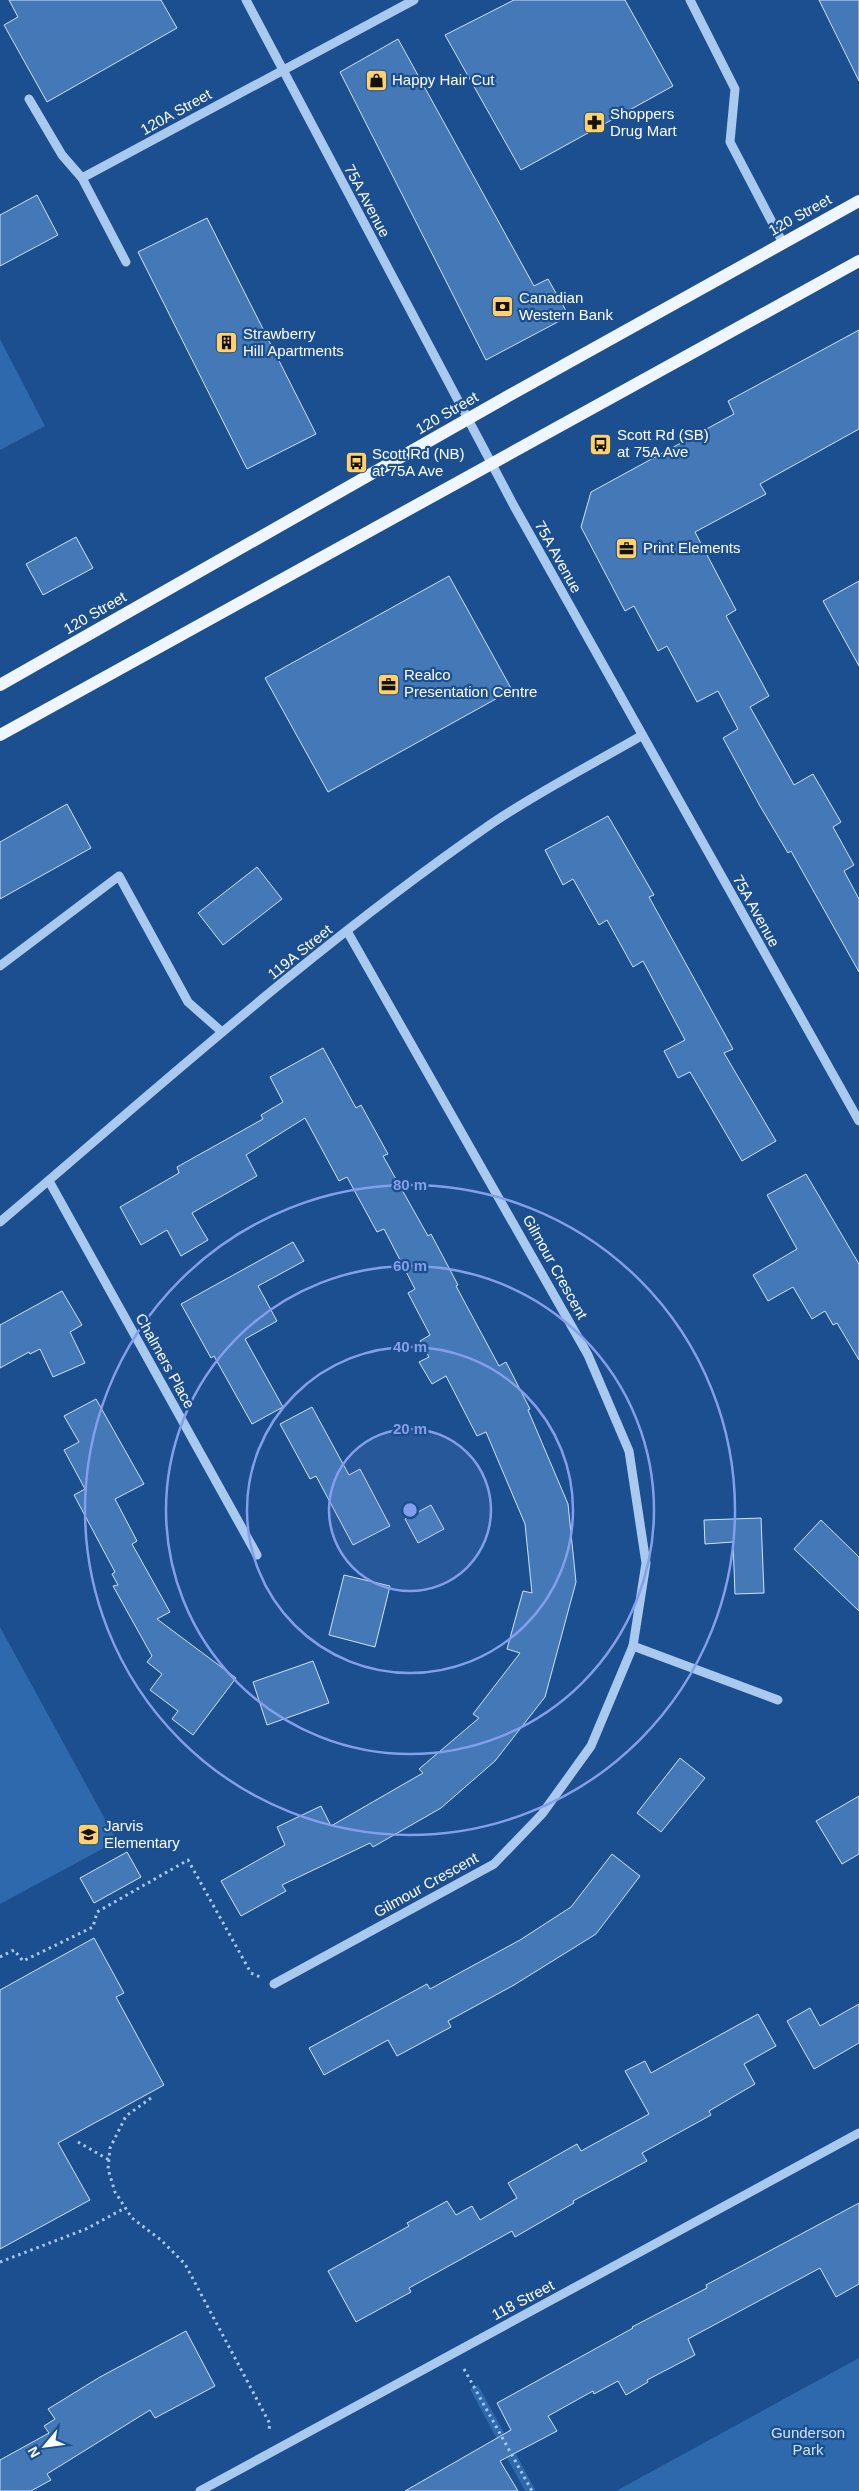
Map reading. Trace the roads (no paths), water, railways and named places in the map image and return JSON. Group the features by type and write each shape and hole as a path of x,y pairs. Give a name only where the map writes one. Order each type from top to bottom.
{"main road":[{"name":"120 Street","path":"0,685 859,201"},
{"path":"0,735 859,261"}],"street":[{"name":"75A Avenue","path":"246,0 492,465 641,736 859,1121"},
{"name":"120A Street","path":"82,178 414,0"},
{"path":"690,0 736,89 730,142 784,243"},
{"path":"29,98 62,154 82,178 126,262"},
{"name":"119A Street","path":"0,1222 222,1032 347,931 492,824 641,736"},
{"path":"0,966 119,876 188,1002 222,1032"},
{"name":"Gilmour Crescent","path":"274,1984 494,1864 542,1814 591,1746 633,1646 646,1563 629,1451 588,1355 347,931"},
{"name":"Chalmers Place","path":"49,1180 257,1555"},
{"path":"633,1646 778,1700"},
{"name":"118 Street","path":"200,2491 859,2133"}],"place":[{"name":"Happy Hair Cut","path":"376,80"},
{"name":"Shoppers Drug Mart","path":"594,123"},
{"name":"Canadian Western Bank","path":"503,307"},
{"name":"Strawberry Hill Apartments","path":"227,343"},
{"name":"Scott Rd (SB) at 75A Ave","path":"601,444"},
{"name":"Scott Rd (NB) at 75A Ave","path":"356,463"},
{"name":"Print Elements","path":"627,548"},
{"name":"Realco Presentation Centre","path":"388,684"},
{"name":"Jarvis Elementary","path":"88,1835"}],"park label":[{"name":"Gunderson Park","path":"808,2442"}]}
